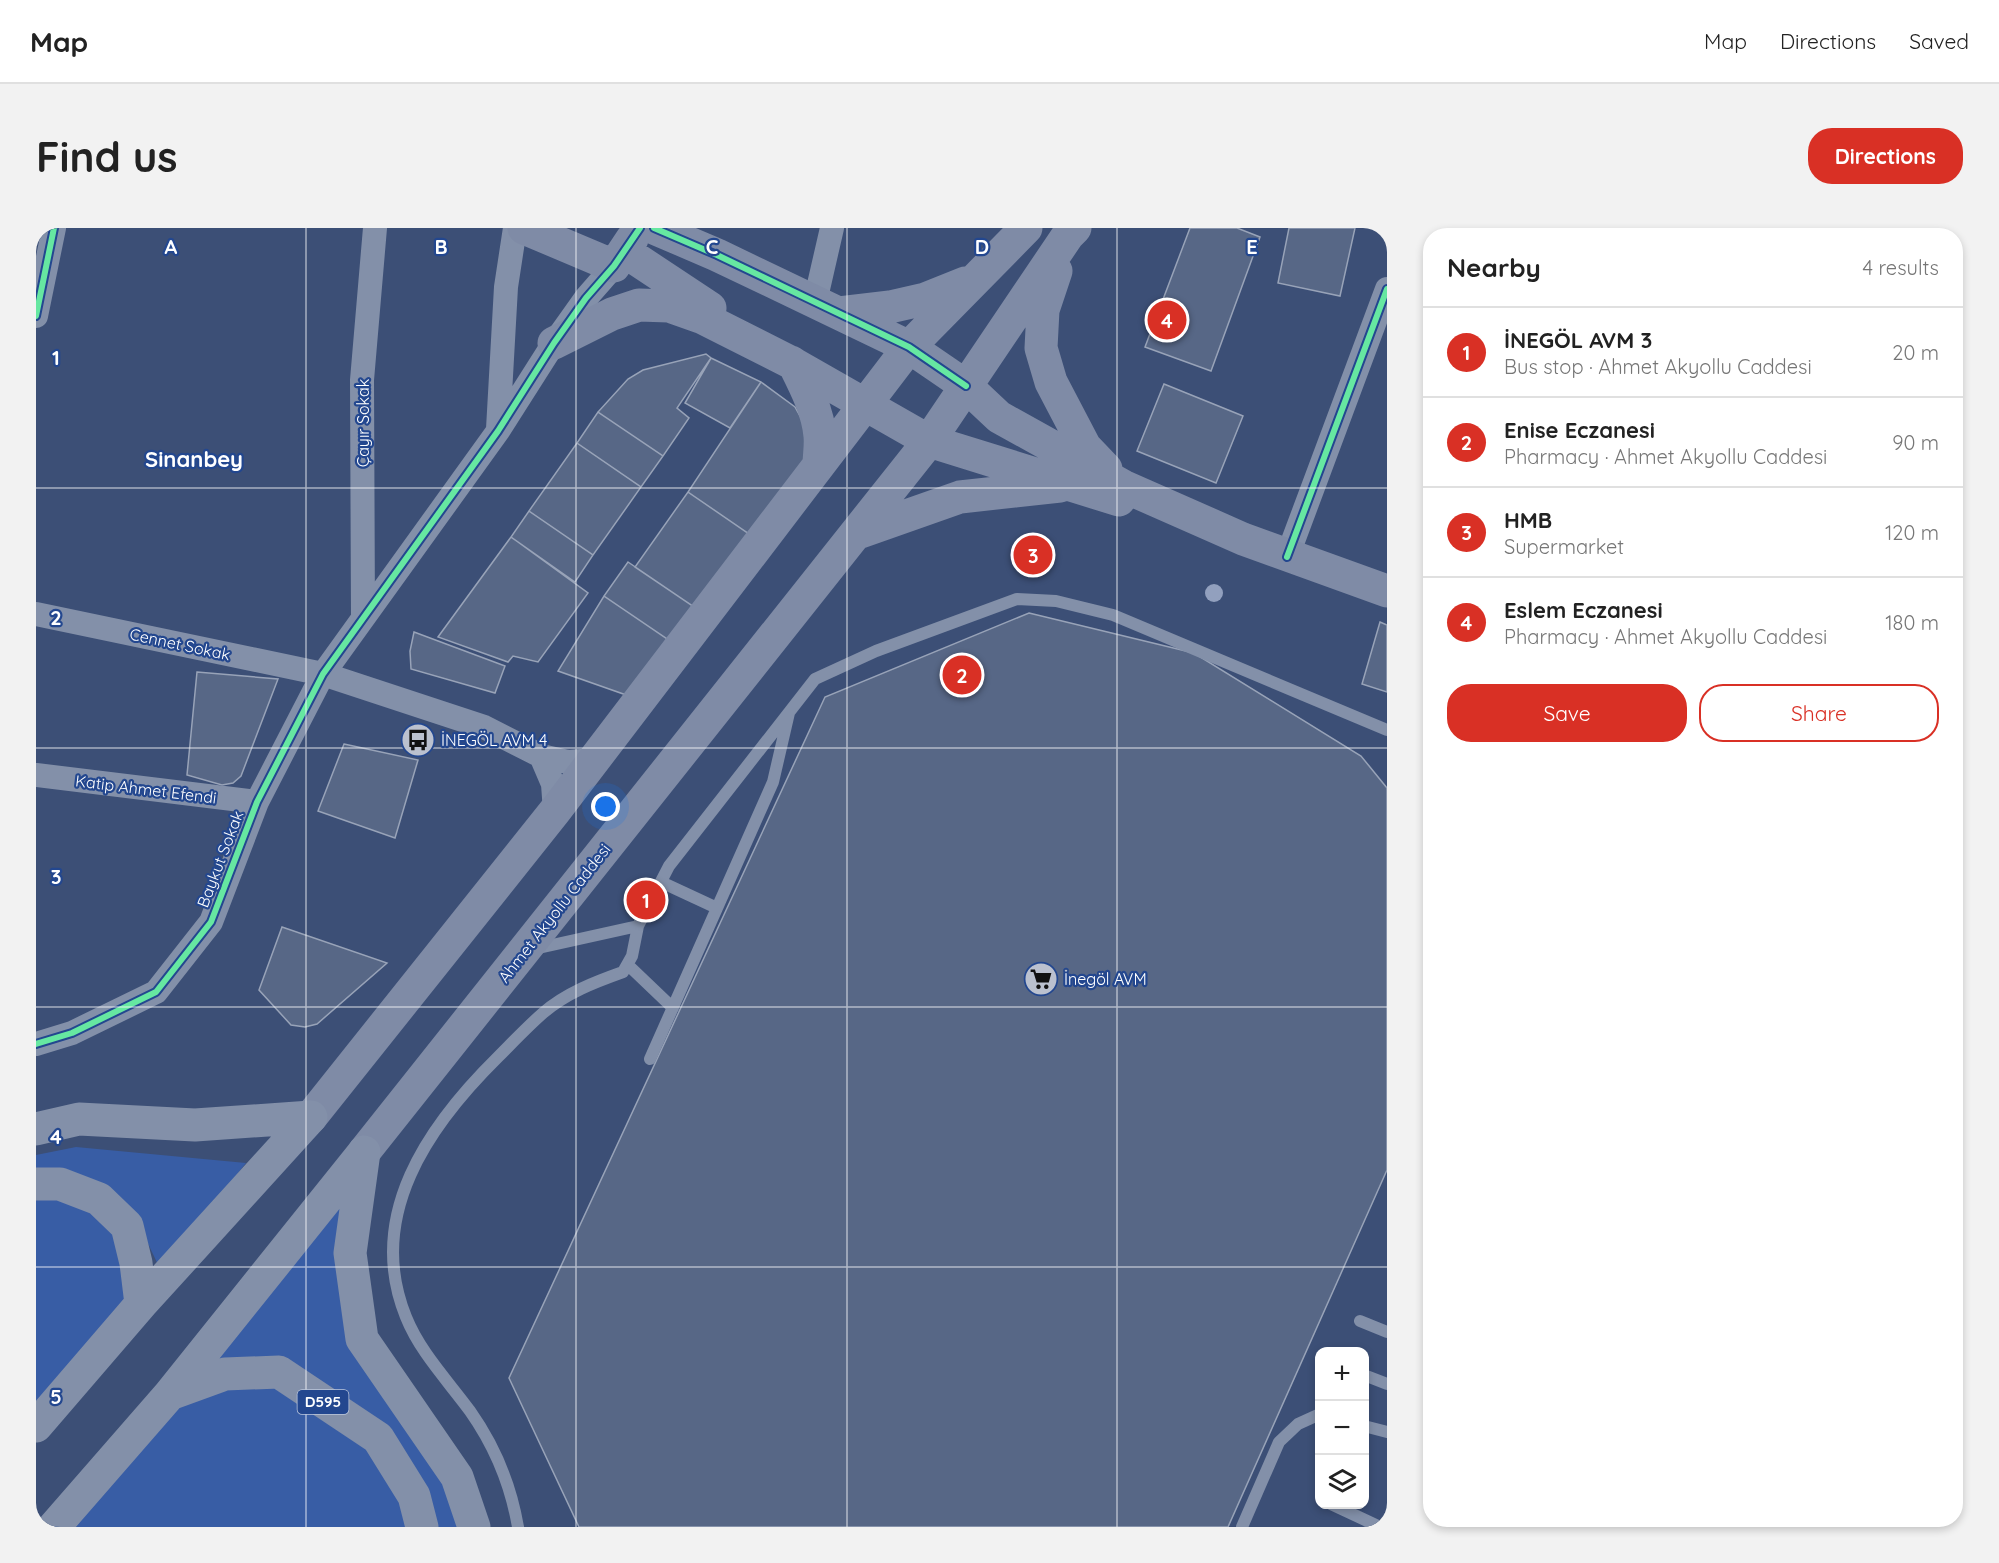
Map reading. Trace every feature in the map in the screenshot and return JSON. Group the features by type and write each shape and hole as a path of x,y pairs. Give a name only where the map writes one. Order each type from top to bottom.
{"highway":[{"path":"36,1129 79,1119 195,1125 311,1117"},
{"path":"36,1426 141,1304 311,1117"},
{"path":"170,1394 364,1152"},
{"path":"364,1152 350,1253 362,1339 457,1477 474,1527"},
{"path":"36,1184 60,1184 99,1199 127,1226 136,1263 141,1304"},
{"name":"D595","path":"54,1527 170,1394 225,1374 279,1372 378,1438 414,1496 422,1527"}],"main road":[{"path":"524,228 626,248 794,364 808,392 815,414 820,436 819,465"},
{"path":"654,228 712,242 827,307 909,347 966,386 999,417 1122,486 1241,538 1387,591"},
{"path":"311,1117 555,811 909,347 1026,228"},
{"path":"1072,231 1043,310 1041,348 1051,382 1084,447 1122,486"},
{"name":"Ahmet Akyollu Caddesi","path":"364,1152 929,441 1072,231"},
{"path":"827,307 890,307 925,299 973,280"},
{"path":"554,343 612,314 639,305 669,306 703,318 794,364 929,441 1241,538"},
{"path":"855,534 960,497 1071,484"}],"street":[{"path":"36,316 54,228"},
{"name":"Çayır Sokak","path":"363,618 362,380 375,228"},
{"path":"498,431 506,287 515,228"},
{"path":"827,307 832,228"},
{"name":"Baykut Sokak","path":"36,1044 72,1033 156,992 211,922 257,802 324,674 498,431 554,343 626,248"},
{"path":"1287,556 1387,289"},
{"name":"Cennet Sokak","path":"36,614 324,674 484,727 542,756 568,762 594,760"},
{"path":"542,756 553,784 555,811"},
{"name":"Katip Ahmet Efendi","path":"36,775 257,802"}],"lane":[{"path":"518,1527 505,1478 485,1434 417,1339 406,1318 398,1295 392,1251 397,1210 422,1150 435,1128 467,1087 544,1011 594,982 623,972 632,956 638,926 669,866 815,679 876,651 1017,599 1056,601 1113,615 1387,730"},
{"path":"650,1059 773,782 790,709"},
{"path":"661,882 717,908"},
{"path":"524,951 638,926"},
{"path":"628,965 673,1008"},
{"path":"1360,1321 1387,1332"},
{"path":"1369,1377 1387,1384"},
{"path":"1242,1527 1280,1442 1298,1424 1315,1416"},
{"path":"1369,1427 1387,1432"},
{"path":"1342,1509 1380,1527"}],"shaded area":[{"path":"76,1147 246,1163 161,1271 134,1214 36,1173 36,1155"},
{"path":"364,1152 362,1339 474,1527 54,1527"},
{"path":"36,1184 99,1199 141,1304 36,1427"}],"building":[{"path":"1190,228 1237,228 1260,237 1211,371 1145,347"},
{"path":"1289,228 1355,228 1340,296 1278,283"},
{"path":"706,354 711,358 677,408 689,418 663,456 598,412 628,379 643,370"},
{"path":"711,358 761,382 730,428 685,403"},
{"path":"761,382 795,407 806,427 808,455 749,534 688,492"},
{"path":"1164,384 1243,416 1216,483 1137,451"},
{"path":"598,412 663,456 641,487 577,443"},
{"path":"577,443 641,487 593,555 529,511"},
{"path":"688,492 749,534 697,609 635,567"},
{"path":"529,511 593,555 575,582 511,537"},
{"path":"511,537 588,593 538,662 513,656 508,662 438,637"},
{"path":"628,562 697,609 673,643 604,596"},
{"path":"604,596 673,643 632,697 558,671"},
{"name":"İnegöl AVM","path":"1029,613 1194,653 1361,756 1387,788 1387,1170 1228,1527 579,1527 509,1378 825,697"},
{"path":"1380,622 1387,625 1387,692 1362,684"},
{"path":"414,632 505,666 495,693 411,669 410,651"},
{"path":"197,672 278,679 241,776 233,783 222,785 187,775"},
{"path":"344,744 418,760 395,838 318,811"},
{"path":"282,927 387,963 317,1024 305,1027 291,1025 259,990"}],"cycle path":[{"path":"36,316 54,228"},
{"path":"36,1044 72,1033 156,992 211,922 257,802 323,674 498,431 554,343 586,298 614,266 640,228"},
{"path":"654,228 717,255 909,347 966,386"},
{"path":"1287,557 1387,289"}],"place":[{"name":"Eslem Eczanesi","path":"1167,320"},
{"name":"HMB","path":"1033,555"},
{"name":"Enise Eczanesi","path":"962,675"},
{"name":"İNEGÖL AVM 4","path":"418,740"},
{"name":"İNEGÖL AVM 3","path":"646,900"},
{"name":"İnegöl AVM","path":"1041,979"}],"district":[{"name":"Sinanbey","path":"194,459"}]}
